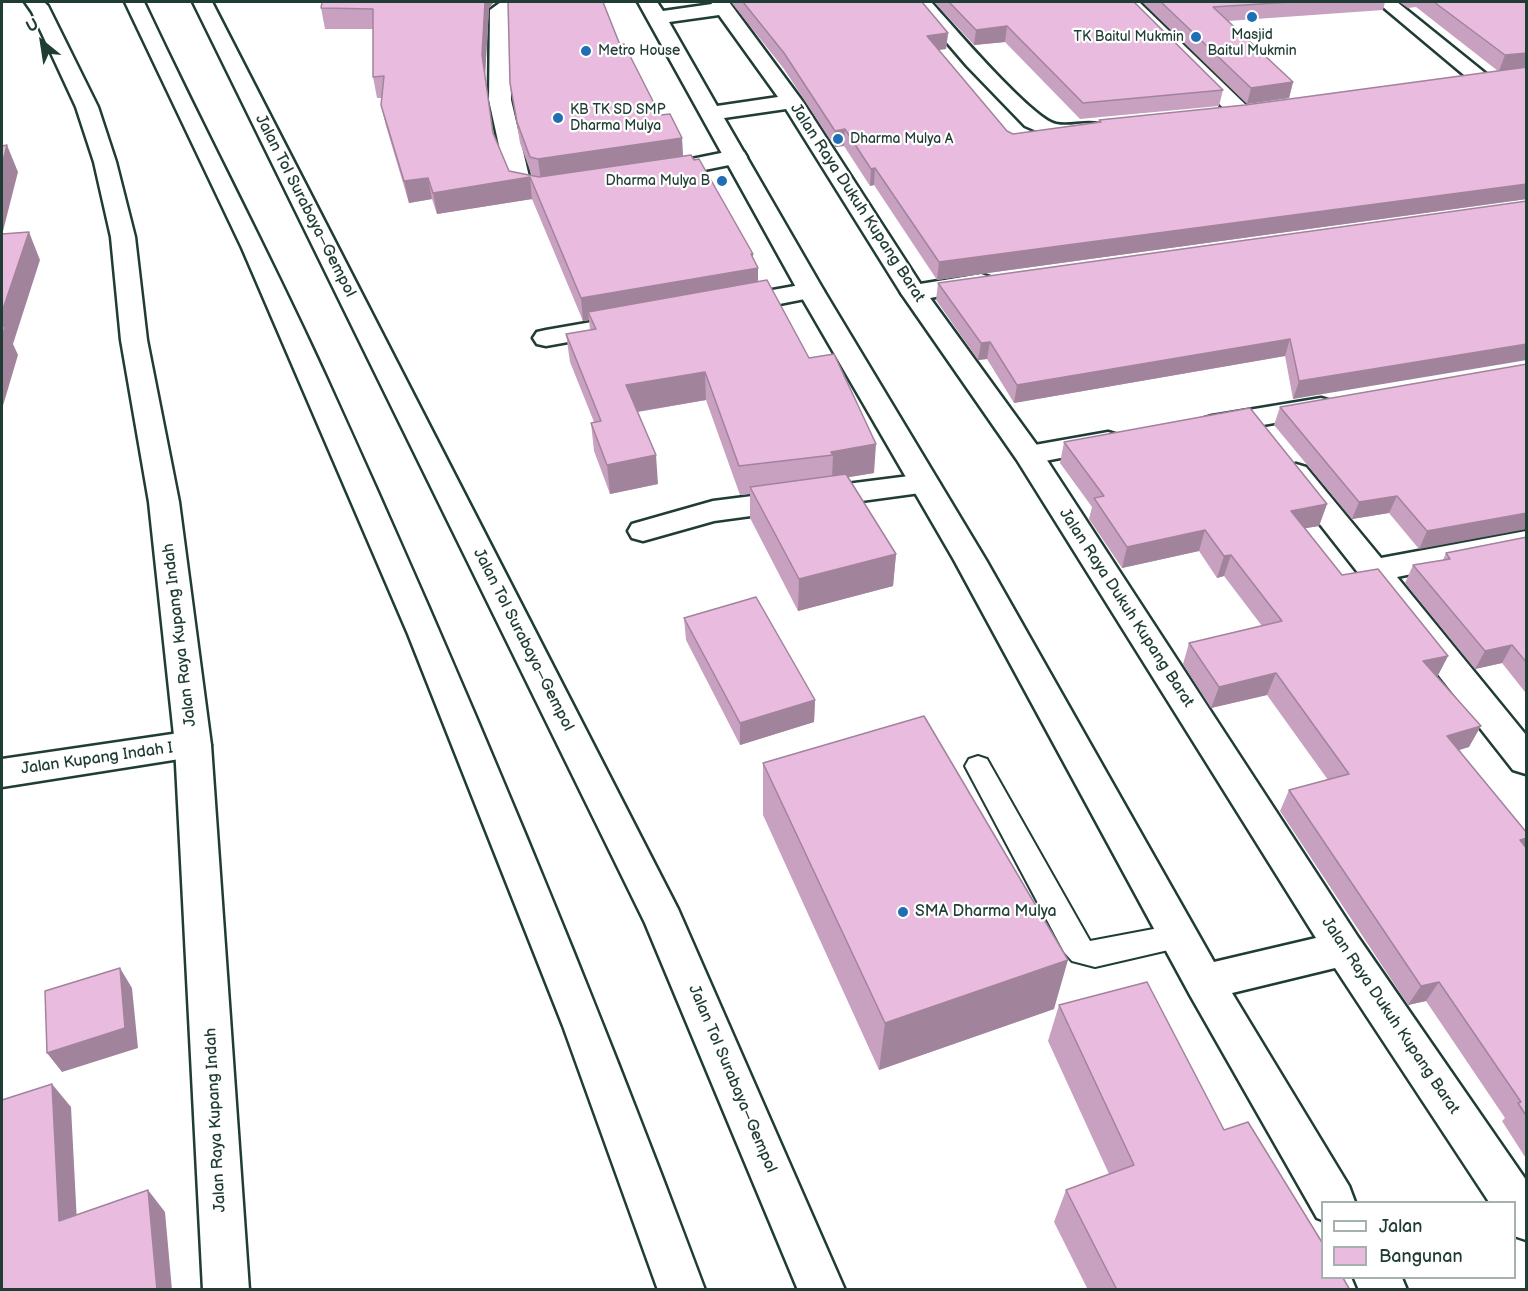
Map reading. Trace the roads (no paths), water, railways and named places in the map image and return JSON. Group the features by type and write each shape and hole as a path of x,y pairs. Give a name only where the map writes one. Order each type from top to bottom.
{"main road":[{"name":"Jalan Raya Kupang Indah","path":"34,2 41,10 87,107 105,162 123,237 134,340 164,501 193,745 226,1290"},
{"path":"134,2 253,246 452,698 631,1146 682,1290"},
{"name":"Jalan Tol Surabaya–Gempol","path":"202,2 664,921 822,1290"},
{"path":"531,2 509,5 500,10 500,100 512,160 522,187 541,190 575,185"},
{"path":"921,2 974,62 1033,121 1053,131 1107,127"},
{"path":"1129,2 1241,113"},
{"path":"1386,2 1494,80 1455,84"},
{"path":"722,5 653,10 811,291 925,484 1204,982 1332,1201"},
{"name":"Jalan Raya Dukuh Kupang Barat","path":"722,5 792,102 914,292 1029,455 1344,949 1515,1201"},
{"path":"712,112 792,102"},
{"path":"1219,116 1264,110"},
{"path":"642,175 735,157"},
{"path":"914,292 1006,279"},
{"path":"708,310 811,291"},
{"path":"546,338 639,322"},
{"path":"1186,429 1350,401"},
{"path":"1252,419 1527,760"},
{"path":"1029,455 1130,438"},
{"path":"643,531 713,511 925,484"},
{"path":"1373,571 1527,541"},
{"name":"Jalan Kupang Indah I","path":"2,772 193,745"},
{"path":"1204,982 1344,949"},
{"name":"Jalan Raya Dukuh Kupang Barat","path":"1516,1202 1527,1218"}],"lane":[{"path":"978,766 1074,943 1082,952 1095,954 1180,936"}],"place":[{"name":"Masjid Baitul Mukmin","path":"1252,17"},
{"name":"TK Baitul Mukmin","path":"1196,37"},
{"name":"Metro House","path":"586,51"},
{"name":"KB TK SD SMP Dharma Mulya","path":"558,118"},
{"name":"Dharma Mulya A","path":"838,139"},
{"name":"Dharma Mulya B","path":"722,181"},
{"name":"SMA Dharma Mulya","path":"903,912"}]}
